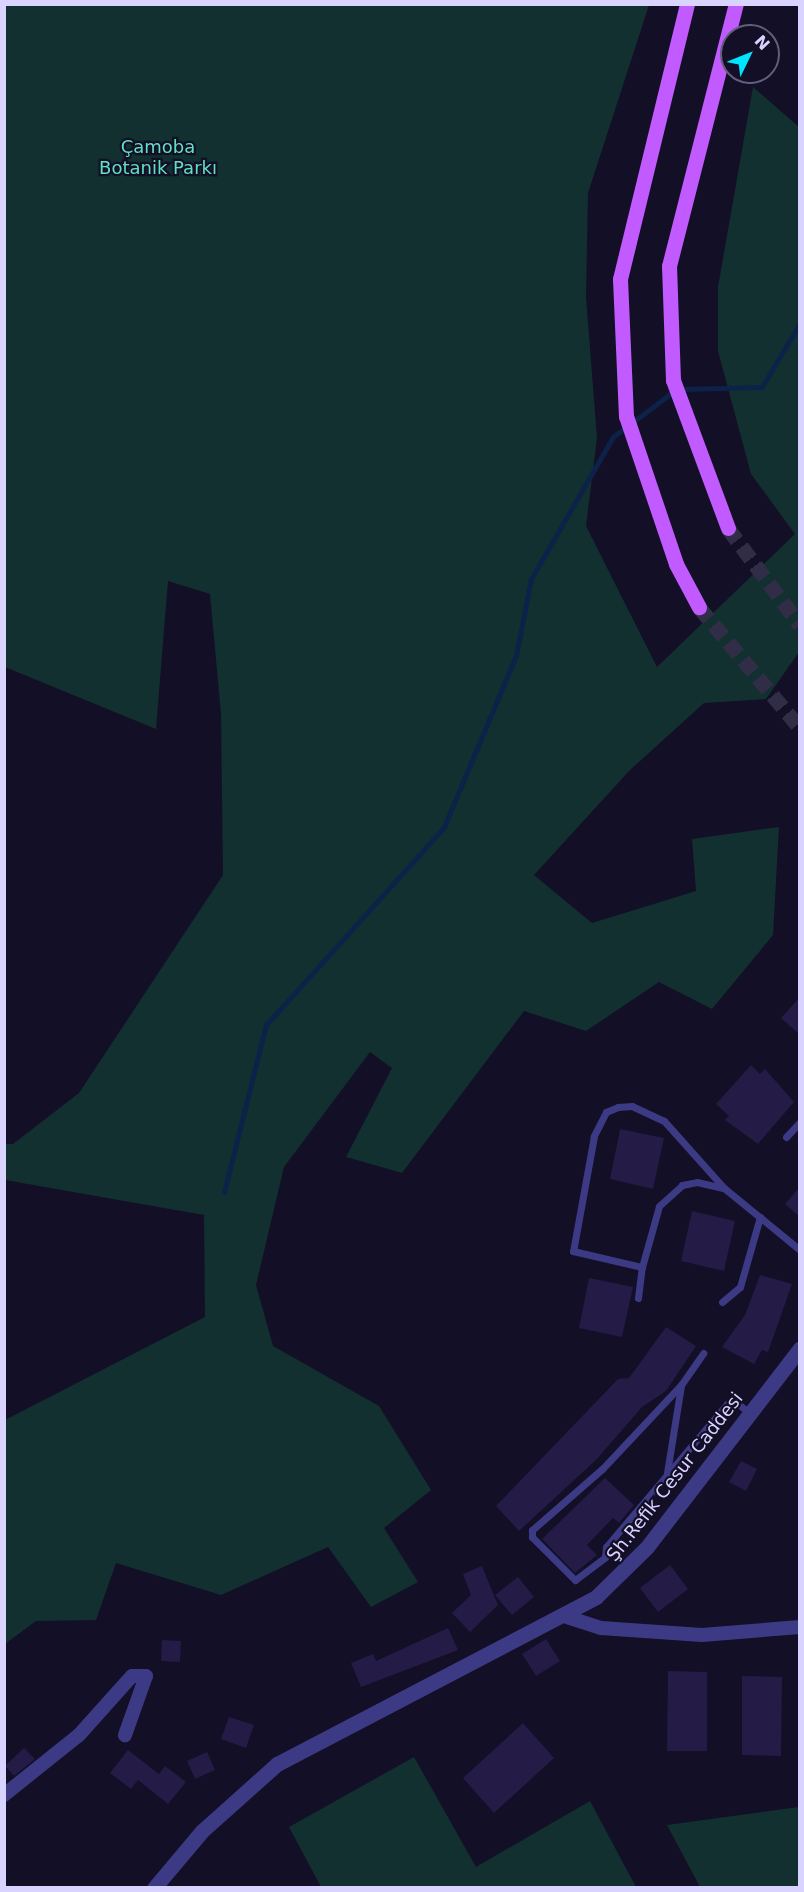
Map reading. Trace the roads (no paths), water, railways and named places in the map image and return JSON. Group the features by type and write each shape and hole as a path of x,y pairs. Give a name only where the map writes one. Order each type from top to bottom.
{"main road":[{"path":"687,4 620,279 626,416 676,564 699,607"},
{"path":"728,528 710,487 673,380 669,266 736,4"}],"street":[{"name":"Şh.Refik Cesur Caddesi","path":"154,1887 202,1831 277,1764 376,1708 567,1617 623,1575 800,1348"},
{"path":"567,1617 601,1628 702,1635 800,1628"},
{"path":"4,1795 80,1735 132,1676 146,1676 125,1735"}],"lane":[{"path":"642,1267 573,1251 594,1136 606,1112 632,1107 664,1121 724,1188 800,1250"},
{"path":"786,1137 800,1122"},
{"path":"638,1298 642,1267 656,1215 670,1195 697,1182 724,1188"},
{"path":"722,1302 740,1287 760,1217"},
{"path":"703,1353 681,1385 602,1469 532,1530 532,1537 575,1580 581,1580 666,1482 728,1404 734,1401 750,1413"},
{"path":"666,1482 681,1385"}],"waterway":[{"path":"681,389 762,387 800,323"},
{"path":"224,1192 266,1025 444,827 516,656 531,579 613,437 673,392"}],"tunnel":[{"path":"728,528 800,625"},
{"path":"699,607 800,728"}],"park label":[{"name":"Çamoba Botanik Parkı","path":"158,158"}]}
